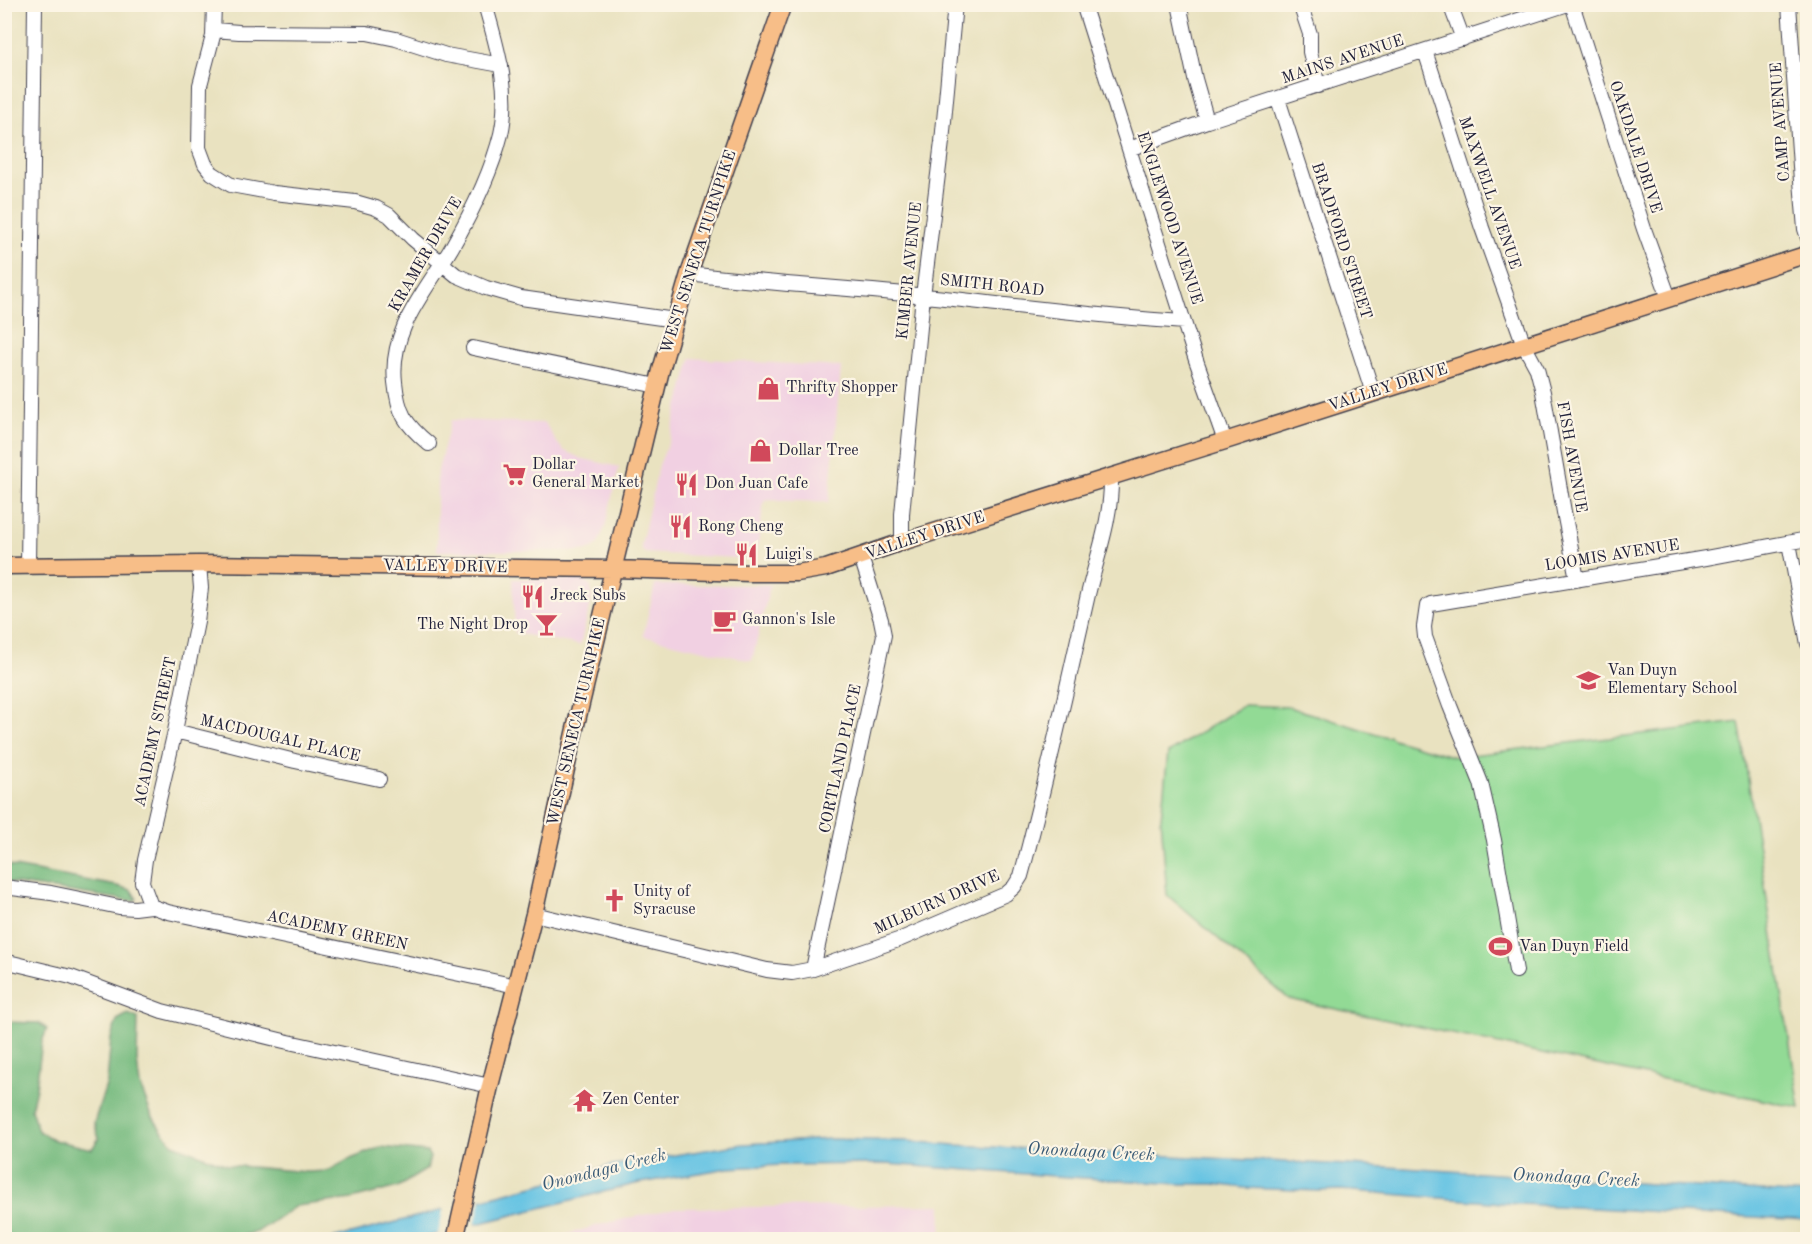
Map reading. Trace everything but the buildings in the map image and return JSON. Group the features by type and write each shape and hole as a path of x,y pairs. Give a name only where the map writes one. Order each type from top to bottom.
{"main road":[{"name":"WEST SENECA TURNPIKE","path":"455,1239 490,1086 534,914 612,569 657,386 689,274 783,4"},
{"name":"VALLEY DRIVE","path":"4,566 199,564 796,573 826,568 1808,254"}],"street":[{"path":"28,566 35,4"},
{"path":"214,4 214,30 200,85 199,148 205,164 212,173 231,185 274,193 355,202 376,208 389,215 413,239 456,275 520,298 675,320"},
{"name":"KRAMER DRIVE","path":"429,444 413,431 397,403 393,370 394,356 408,317 471,213 501,135 505,107 504,84 485,4"},
{"name":"KIMBER AVENUE","path":"902,542 902,514 923,296 942,142 955,4"},
{"name":"ENGLEWOOD AVENUE","path":"1083,4 1184,322 1225,441"},
{"path":"1179,4 1195,79 1207,121"},
{"path":"1300,4 1310,34 1310,52 1318,86"},
{"path":"1450,4 1463,39"},
{"name":"MAINS AVENUE","path":"1130,149 1207,121 1570,4"},
{"name":"OAKDALE DRIVE","path":"1570,4 1669,298"},
{"name":"CAMP AVENUE","path":"1789,4 1803,205 1808,238"},
{"path":"214,30 367,33 396,39 446,55 501,65"},
{"name":"MAXWELL AVENUE","path":"1425,51 1482,228 1524,345"},
{"name":"BRADFORD STREET","path":"1278,99 1373,393"},
{"name":"SMITH ROAD","path":"689,274 923,296 1128,319 1184,322"},
{"name":"FISH AVENUE","path":"1524,345 1537,369 1543,392 1577,579"},
{"path":"473,348 657,386"},
{"name":"MILBURN DRIVE","path":"534,914 767,970 792,973 813,969 901,939 1006,894 1021,876 1052,754 1090,582 1108,521 1111,477"},
{"name":"LOOMIS AVENUE","path":"1516,971 1494,840 1481,783 1425,637 1425,610 1431,604 1808,539"},
{"path":"1789,543 1808,644"},
{"name":"CORTLAND PLACE","path":"813,969 884,635 861,557"},
{"name":"ACADEMY STREET","path":"151,906 142,882 145,860 175,731 196,622 201,588 199,564"},
{"name":"MACDOUGAL PLACE","path":"175,731 379,779"},
{"name":"ACADEMY GREEN","path":"4,887 51,893 119,907 151,906 168,912 516,986"},
{"path":"4,961 71,977 162,1011 284,1041 490,1086"}],"shaded area":[{"path":"691,358 841,367 829,502 764,500 756,559 645,553 642,550 641,545 659,465 669,441"},
{"path":"451,420 545,423 563,450 580,458 619,467 605,527 598,544 591,549 581,551 437,551 437,474"},
{"path":"513,579 577,579 584,580 590,585 591,602 580,645 515,633"},
{"path":"655,585 770,585 752,661 643,636"},
{"path":"942,1205 941,1239 552,1239 606,1223 675,1208"}],"green space":[{"name":"Van Duyn Field","path":"1244,705 1289,707 1455,757 1739,722 1800,1108 1289,999 1167,895 1161,818 1168,753"},
{"path":"4,865 117,886 131,890 137,899 134,901 5,882"},
{"path":"128,1014 138,1018 137,1061 140,1085 151,1114 173,1144 227,1165 307,1172 328,1171 381,1147 427,1152 430,1157 427,1169 398,1187 352,1199 296,1206 257,1232 225,1239 5,1239 5,1022 39,1023 47,1029 42,1042 31,1109 38,1131 54,1140 92,1149 99,1138 94,1123 107,1082 111,1038 117,1020"}],"water":[{"name":"Onondaga Creek","path":"831,1139 907,1141 1388,1167 1808,1194 1807,1220 1503,1203 1340,1190 1318,1191 1179,1184 887,1164 782,1165 728,1168 635,1184 418,1239 328,1240 613,1165 743,1144"}],"pier":[{"path":"482,1196 474,1229 437,1238 444,1206"}],"place":[{"name":"Thrifty Shopper","path":"768,388"},
{"name":"Dollar Tree","path":"760,451"},
{"name":"Dollar General Market","path":"514,474"},
{"name":"Don Juan Cafe","path":"687,484"},
{"name":"Rong Cheng","path":"680,527"},
{"name":"Luigi's","path":"747,555"},
{"name":"Jreck Subs","path":"532,596"},
{"name":"Gannon's Isle","path":"724,620"},
{"name":"The Night Drop","path":"546,625"},
{"name":"Van Duyn Elementary School","path":"1589,680"},
{"name":"Unity of Syracuse","path":"615,901"},
{"name":"Van Duyn Field","path":"1501,947"},
{"name":"Zen Center","path":"584,1100"}]}
